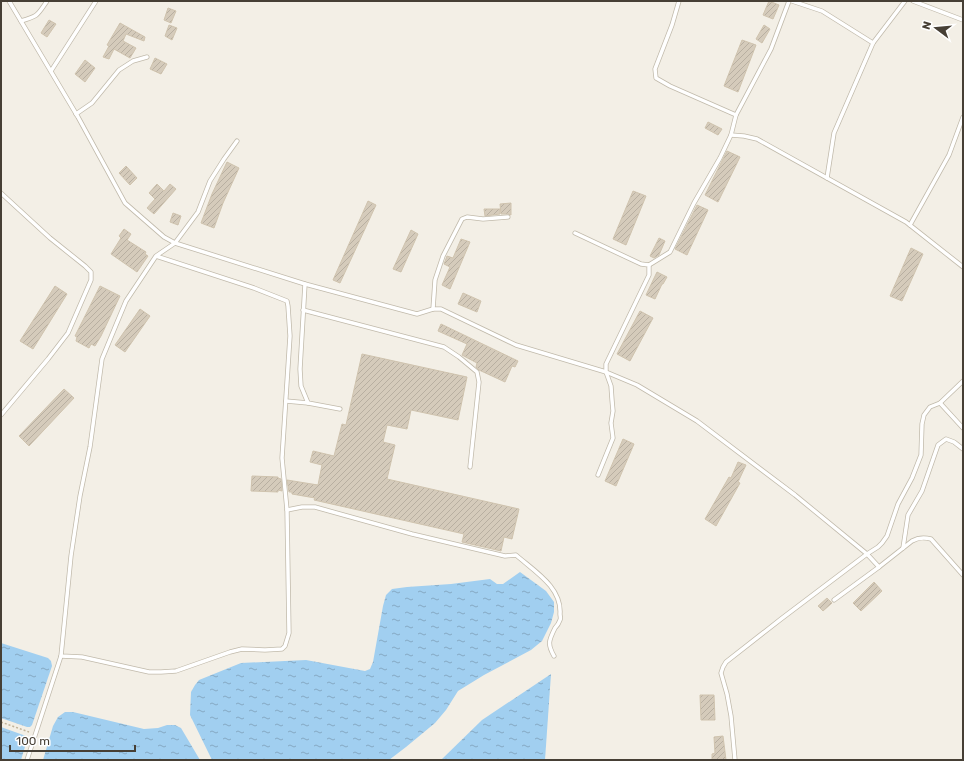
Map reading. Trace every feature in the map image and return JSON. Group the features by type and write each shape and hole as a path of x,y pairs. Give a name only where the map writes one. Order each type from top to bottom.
{"lane":[{"path":"8,1 76,114 125,203 164,237 175,243 305,284 416,314 434,309 441,309 516,345 606,372 637,385 697,421 795,494 868,554 879,567"},
{"path":"21,21 38,15 47,1"},
{"path":"50,71 96,1"},
{"path":"679,1 672,25 655,69 656,78 670,86 736,116"},
{"path":"575,233 641,264 650,265 670,252 694,203 720,158 731,135 736,116 771,49 789,1"},
{"path":"792,1 822,11 874,42"},
{"path":"827,178 834,133 874,42 905,1"},
{"path":"914,1 963,20"},
{"path":"76,114 92,103 119,70 133,61 147,57"},
{"path":"910,225 949,155 963,117"},
{"path":"731,135 757,139 893,215 910,225 963,267"},
{"path":"27,760 61,656 71,556 90,447 102,360 126,301 156,256 175,243 198,212 210,181 237,141"},
{"path":"1,193 50,238 91,272 91,280 68,334 1,414"},
{"path":"434,309 435,280 443,256 462,219 467,217 483,219 508,217"},
{"path":"61,656 82,658 149,672 161,672 176,671 230,652 242,650 282,649 288,641 287,510 282,458 290,336 288,306 286,301 254,288 156,256"},
{"path":"598,475 613,438 611,423 613,410 611,386 606,372 606,364 649,275 650,265"},
{"path":"305,284 300,369 301,386 308,403"},
{"path":"303,310 444,347 477,372 479,382 470,467"},
{"path":"735,760 731,716 721,673 726,662 781,618 882,543 887,536 898,504 912,478 921,455 922,424 924,415 930,407 940,403 963,381"},
{"path":"286,401 308,403 340,409"},
{"path":"940,403 963,428"},
{"path":"903,548 908,515 922,491 938,445 946,439 954,442 963,449"},
{"path":"287,510 302,507 315,507 412,534 505,556 516,555 546,580 556,595 561,608 560,620 549,641 550,650 554,656"},
{"path":"834,600 879,567 912,540 918,538 925,537 931,539 963,574"}],"path":[{"path":"1,722 35,734"}],"water":[{"path":"520,572 546,591 554,602 554,612 551,623 542,641 531,650 484,675 458,691 446,710 435,723 389,760 212,760 190,715 191,692 199,680 241,663 306,660 365,671 370,669 373,662 383,606 386,595 392,589 490,579 497,584 503,584"},
{"path":"1,643 48,658 51,661 52,666 32,725 30,727 1,718"},
{"path":"551,674 545,760 441,760 482,720"},
{"path":"65,712 73,712 144,729 175,725 181,728 200,760 43,760 53,726 58,717"},
{"path":"1,727 26,736 27,740 21,760 1,760"}],"building":[{"path":"769,1 779,5 773,19 763,15"},
{"path":"168,8 176,11 171,23 164,20"},
{"path":"49,20 56,24 47,37 41,33"},
{"path":"120,23 145,37 144,41 126,34 123,41 136,48 130,58 114,49 109,59 103,57 109,46 107,45"},
{"path":"169,25 177,28 172,40 165,36"},
{"path":"764,25 770,29 762,43 756,39"},
{"path":"742,40 756,45 738,92 724,86"},
{"path":"155,58 167,64 161,74 150,69"},
{"path":"85,60 95,68 85,82 75,74"},
{"path":"708,122 722,129 718,135 705,128"},
{"path":"727,151 740,157 718,202 705,195"},
{"path":"227,162 239,168 223,203 214,228 201,223 212,194"},
{"path":"126,166 137,178 130,185 119,173"},
{"path":"157,184 164,191 170,184 176,189 154,214 147,208 155,199 149,193"},
{"path":"633,191 646,196 626,245 613,239"},
{"path":"368,201 376,205 340,283 333,280"},
{"path":"511,203 511,215 501,214 500,204"},
{"path":"697,205 708,210 687,255 675,249"},
{"path":"484,209 500,209 500,214 485,216"},
{"path":"173,213 181,216 178,225 170,222"},
{"path":"124,229 131,234 127,240 146,252 145,254 148,256 137,272 111,254 121,238 119,236"},
{"path":"411,230 418,234 401,272 393,269"},
{"path":"659,238 665,241 659,255 654,258 650,256"},
{"path":"461,239 470,242 450,289 442,285 450,267 444,264 447,256 453,258"},
{"path":"911,248 923,254 902,301 890,296"},
{"path":"657,272 667,277 655,299 646,295"},
{"path":"55,286 67,294 33,349 20,341"},
{"path":"100,286 120,296 101,336 95,346 91,344 89,348 76,341 77,337 75,336"},
{"path":"463,293 481,301 477,312 458,304"},
{"path":"140,309 150,316 125,352 115,345"},
{"path":"640,311 653,318 630,361 617,354"},
{"path":"441,324 518,361 515,367 512,366 505,382 479,370 476,367 477,363 462,355 467,344 438,331"},
{"path":"362,354 467,377 458,420 411,410 407,429 387,425 383,442 395,445 387,479 519,509 512,539 504,537 501,551 462,542 464,534 314,500 315,498 292,494 292,492 289,492 287,480 318,485 322,465 310,462 313,451 334,456 342,424 346,425"},
{"path":"64,389 74,398 29,446 19,436"},
{"path":"623,439 634,444 616,486 605,481"},
{"path":"738,462 746,465 738,482 740,483 716,526 705,519 729,477 731,478"},
{"path":"252,476 278,477 281,479 282,491 251,491"},
{"path":"874,582 882,591 861,611 853,603"},
{"path":"827,598 832,603 823,611 818,606"},
{"path":"700,695 714,695 715,720 701,720"},
{"path":"723,736 726,760 712,760 712,754 715,753 714,737"}]}
